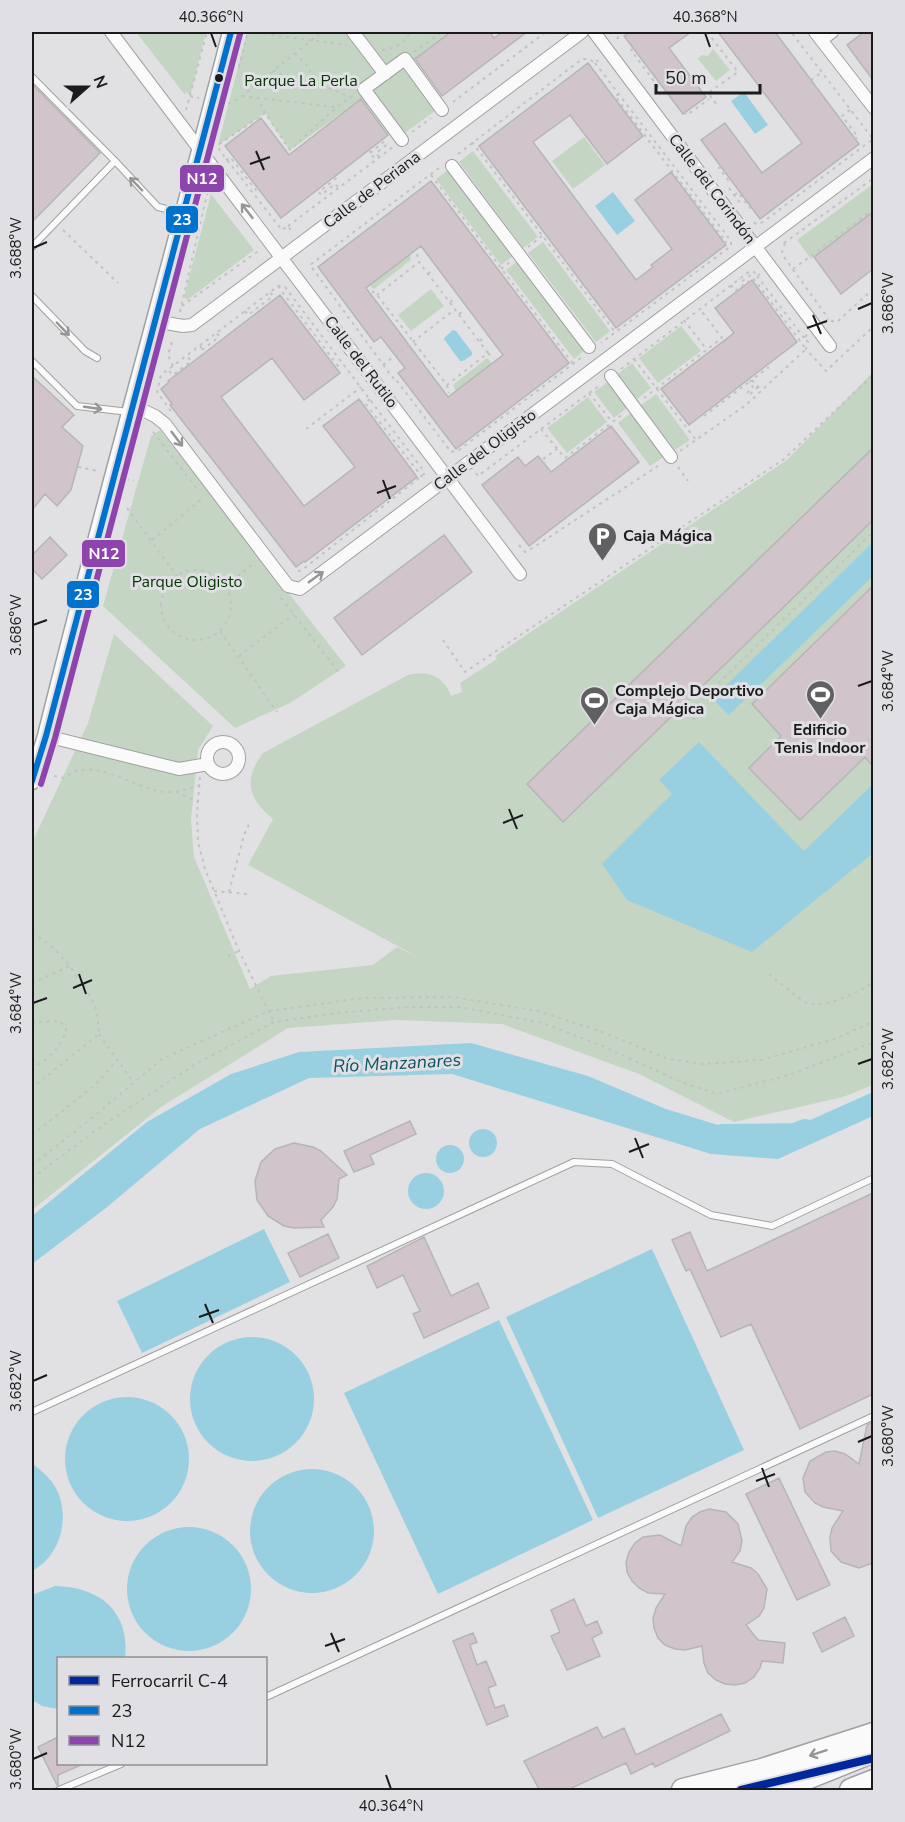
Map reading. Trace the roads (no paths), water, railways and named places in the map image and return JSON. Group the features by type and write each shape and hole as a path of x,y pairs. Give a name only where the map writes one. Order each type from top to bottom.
{"highway":[{"path":"683,1791 762,1770 873,1734"},
{"path":"777,1791 873,1751"},
{"path":"851,1791 873,1781"}],"main road":[{"path":"32,781 46,736 231,32"}],"street":[{"name":"Calle del Rutilo","path":"111,32 520,574"},
{"path":"353,32 385,74"},
{"name":"Calle de Periana","path":"155,321 186,327 192,325 582,32"},
{"name":"Calle del Corindón","path":"594,32 830,346"},
{"path":"832,32 818,36 873,108"},
{"path":"402,140 364,89 405,59 442,110"},
{"name":"Calle del Oligisto","path":"131,408 155,416 165,424 288,586 300,589 873,158"},
{"path":"452,166 590,349"},
{"path":"611,376 671,457"},
{"path":"46,736 179,769 204,769"}],"lane":[{"path":"32,77 158,207 184,213"},
{"path":"32,247 115,161"},
{"path":"32,297 85,351 97,358"},
{"path":"32,361 77,406 131,408"},
{"path":"32,1412 574,1162 612,1164 711,1215 772,1226 873,1178"},
{"path":"267,1697 873,1416"},
{"path":"59,1791 119,1765"}],"water":[{"path":"744,92 768,125 755,134 731,101"},
{"path":"613,192 635,221 617,235 595,206"},
{"path":"453,330 472,352 472,355 463,361 460,361 444,339"},
{"path":"873,542 873,576 729,715 712,699"},
{"path":"699,742 804,851 873,784 873,853 752,952 627,900 602,864 672,794 659,780"},
{"path":"471,1043 588,1076 666,1109 757,1137 772,1137 873,1092 873,1116 778,1159 711,1154 452,1074 309,1078 200,1129 106,1208 32,1264 32,1216 147,1122 231,1074 299,1052"},
{"path":"483,1129 493,1133 497,1143 493,1153 483,1157 473,1153 469,1143 473,1133"},
{"path":"450,1145 460,1149 464,1159 460,1169 450,1173 440,1169 436,1159 440,1149"},
{"path":"426,1173 439,1178 444,1191 439,1204 426,1209 413,1204 408,1191 413,1178"},
{"path":"264,1229 290,1282 142,1353 117,1301"},
{"path":"652,1249 744,1450 598,1518 506,1317"},
{"path":"499,1320 593,1520 438,1594 344,1393"},
{"path":"252,1337 276,1342 296,1355 309,1375 314,1399 309,1423 296,1443 276,1456 252,1461 228,1456 208,1443 195,1423 190,1399 195,1375 208,1355 228,1342"},
{"path":"127,1397 151,1402 171,1415 184,1435 189,1459 184,1483 171,1503 151,1516 127,1521 103,1516 83,1503 70,1483 65,1459 70,1435 83,1415 103,1402"},
{"path":"32,1463 54,1485 62,1505 63,1516 55,1548 41,1565 32,1571"},
{"path":"312,1469 336,1474 356,1487 369,1507 374,1531 369,1555 356,1575 336,1588 312,1593 288,1588 268,1575 255,1555 250,1531 255,1507 268,1487 288,1474"},
{"path":"189,1527 213,1532 233,1545 246,1565 251,1589 246,1613 233,1633 213,1646 189,1651 165,1646 145,1633 132,1613 127,1589 132,1565 145,1545 165,1532"},
{"path":"55,1586 86,1591 109,1605 117,1615 122,1627 125,1657 57,1657 57,1709 42,1706 32,1700 32,1595"}],"waterway":[{"name":"Río Manzanares","path":"723,1137 795,1136 805,1132"}],"rail line":[{"name":"C-4","path":"741,1790 874,1758"}],"place":[{"name":"Caja Mágica","path":"602,562"},
{"name":"Edificio Tenis Indoor","path":"820,720"},
{"name":"Complejo Deportivo Caja Mágica","path":"594,726"}],"park label":[{"name":"Parque La Perla","path":"301,81"},
{"name":"Parque Oligisto","path":"187,582"}]}
